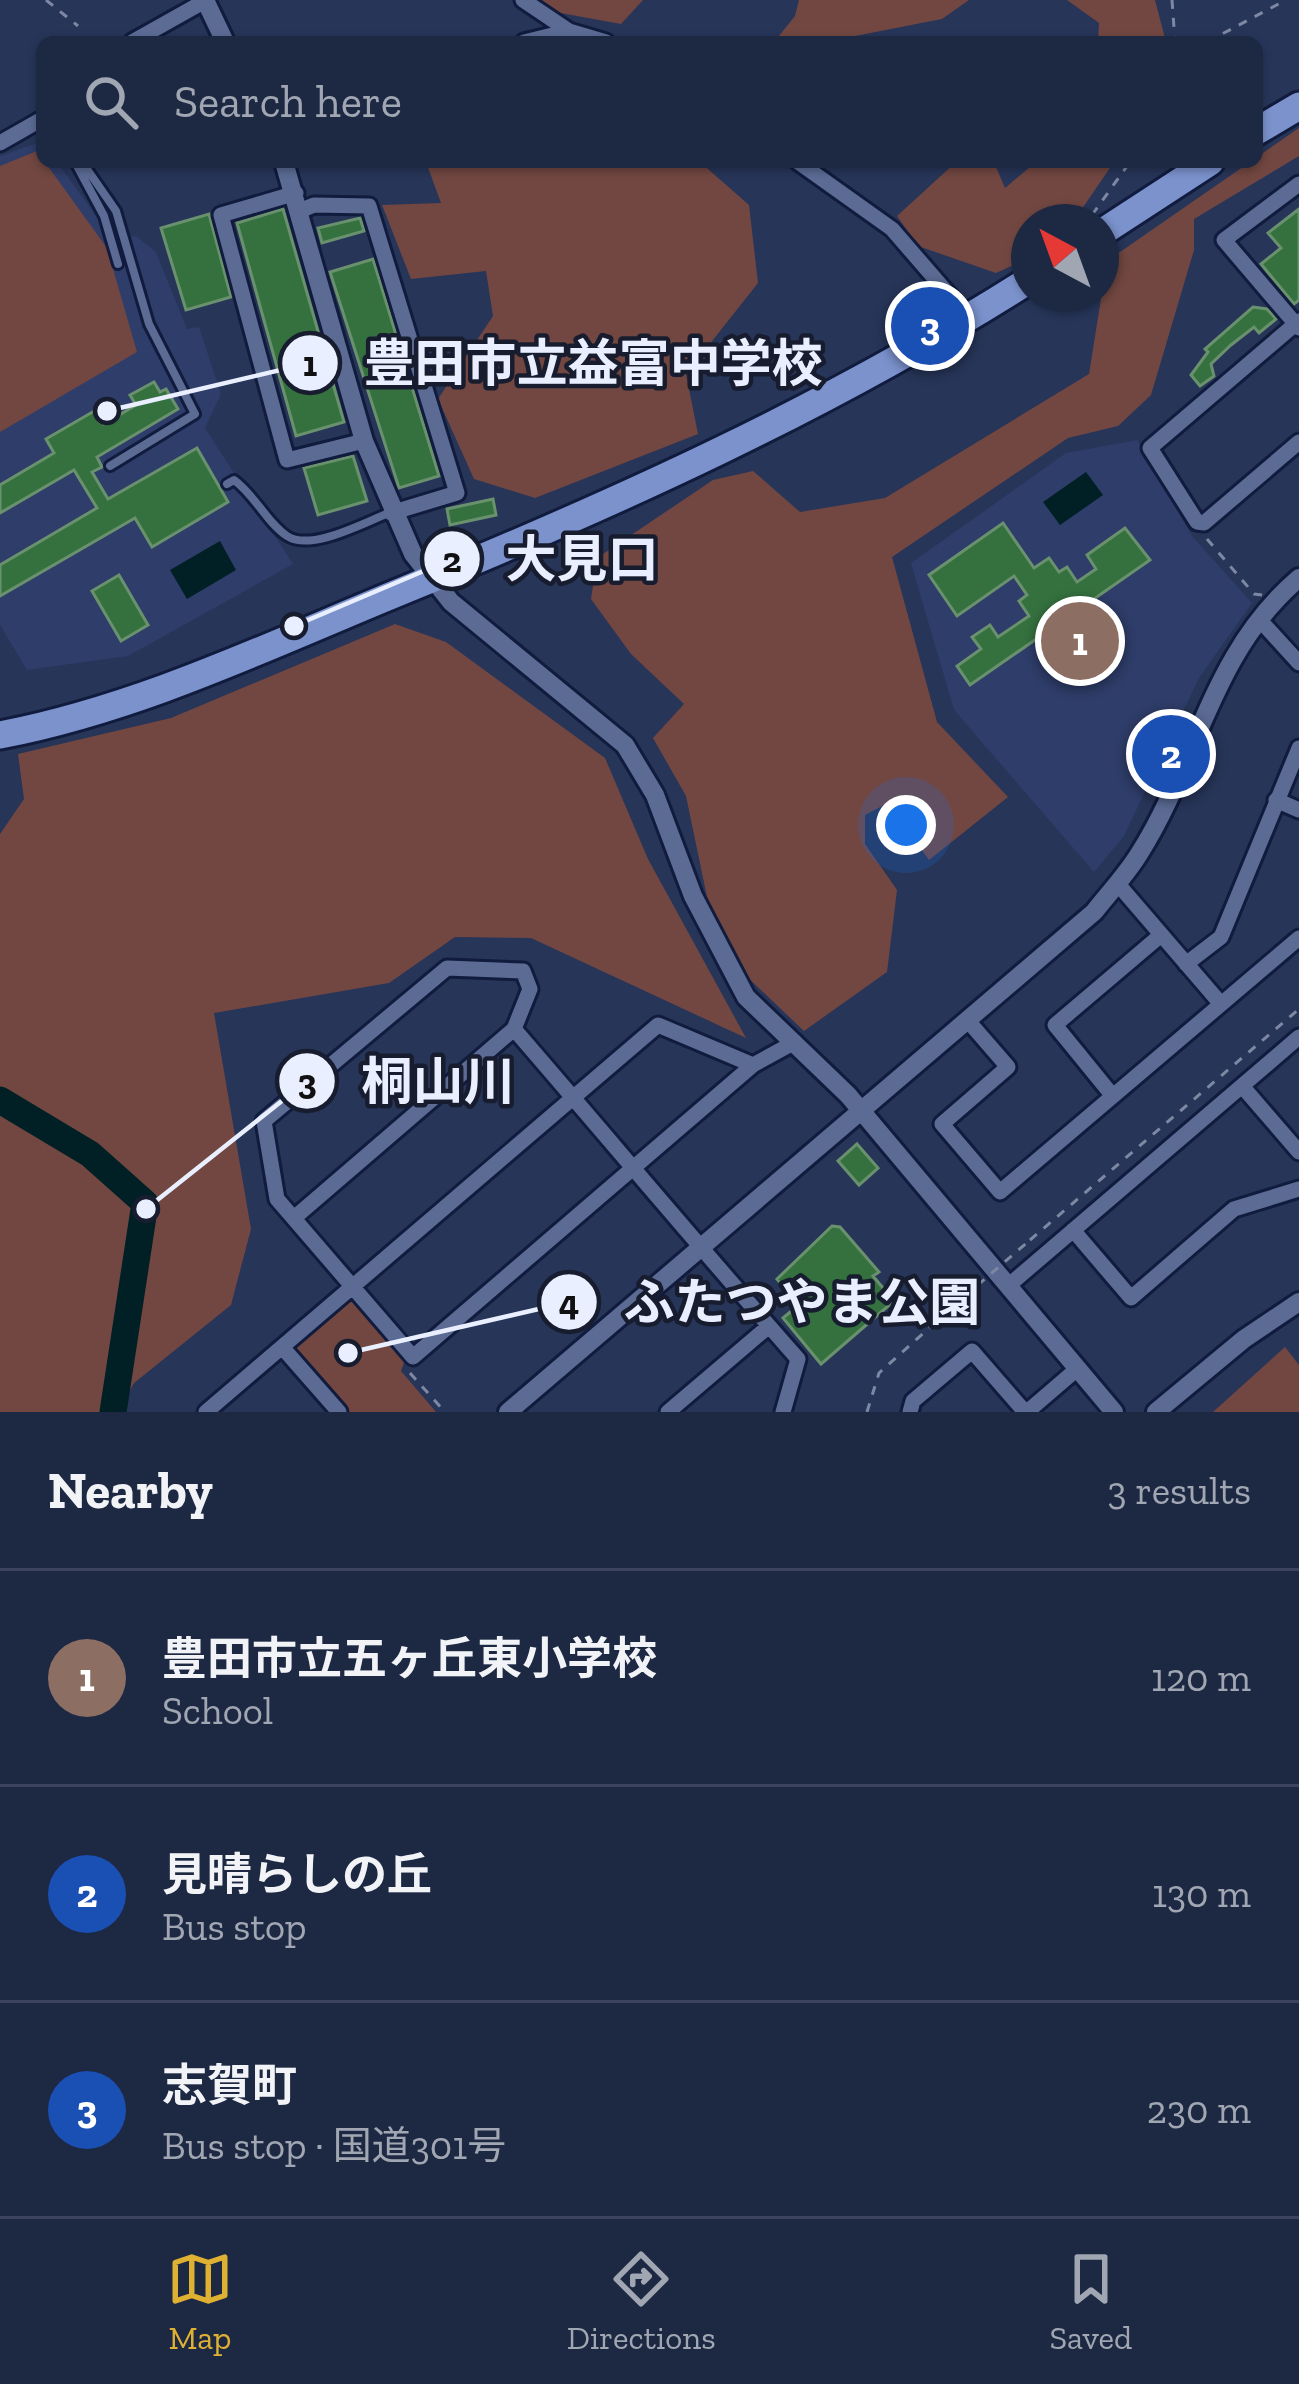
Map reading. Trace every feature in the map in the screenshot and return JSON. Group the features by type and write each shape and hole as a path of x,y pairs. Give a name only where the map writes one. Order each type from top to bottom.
{"highway":[{"path":"1263,127 1299,106"},
{"path":"1119,221 1201,168"},
{"path":"0,735 155,692 432,580 694,466 1011,292"}],"street":[{"path":"523,0 568,31 585,36"},
{"path":"143,36 205,1 222,36"},
{"path":"548,36 568,31"},
{"path":"0,142 36,122"},
{"path":"290,168 364,441 391,513 432,580 468,617 625,745 655,795 734,979 861,1112 1114,1412"},
{"path":"807,168 892,229 970,318"},
{"path":"1299,184 1224,240 1298,325 1150,448 1197,522 1204,523 1299,442"},
{"path":"364,441 286,460 221,215 299,202 369,206 457,493 391,513"},
{"path":"508,1412 1094,913 1140,852 1212,692 1258,619 1299,578"},
{"path":"1258,619 1299,664"},
{"path":"1186,964 1221,937 1299,748"},
{"path":"1276,800 1299,810"},
{"path":"1118,883 1221,1004"},
{"path":"1112,1095 1054,1025 1161,935"},
{"path":"969,1022 1008,1067 942,1124 1000,1192 1299,938"},
{"path":"294,1218 514,1029 530,988 523,970 447,968 265,1121 277,1199 413,1357 753,1066 795,1042"},
{"path":"206,1412 658,1025 753,1066"},
{"path":"514,1029 798,1359 783,1412"},
{"path":"1008,1286 1299,1037"},
{"path":"1242,1086 1299,1152"},
{"path":"1072,1230 1131,1298 1234,1209 1299,1189"},
{"path":"1156,1412 1244,1339 1299,1302"},
{"path":"668,1412 769,1326"},
{"path":"282,1346 339,1412"},
{"path":"910,1412 913,1401 972,1351 1026,1412 1078,1369"}],"lane":[{"path":"82,168 104,216 118,265"},
{"path":"83,168 116,212 148,324 195,414 110,466"},
{"path":"227,484 234,479 253,494 288,537 308,542 391,513"}],"path":[{"path":"46,0 78,26"},
{"path":"1172,0 1175,36"},
{"path":"1218,36 1286,0"},
{"path":"1102,204 1126,168"},
{"path":"1204,523 1204,536 1254,594 1278,596"},
{"path":"867,1412 878,1373 1299,1009"},
{"path":"413,1357 408,1370 445,1412"}],"shaded area":[{"path":"538,0 643,0 621,24 544,10"},
{"path":"799,0 969,0 942,19 855,36 779,36 795,16"},
{"path":"1067,0 1155,0 1164,36 1098,36 1099,23"},
{"path":"1299,128 1299,156 1194,219 1194,250 1151,395 1118,426 1068,438 892,557 937,722 1008,797 929,860 888,803 865,815 865,844 897,890 887,972 804,1031 743,973 707,897 686,796 653,738 684,704 631,654 591,599 597,558 713,480 753,471 800,512 885,498 1089,374 1099,312 1119,312 1119,253 1241,168 1263,168 1263,153"},
{"path":"36,143 36,168 61,168 113,239 136,236 156,252 187,329 199,327 221,394 205,428 293,564 128,656 27,670 0,625 0,156"},
{"path":"36,151 36,168 49,168 107,248 137,352 0,432 0,166"},
{"path":"428,168 707,168 749,205 758,283 686,374 698,434 535,498 474,479 438,399 493,316 486,271 411,279 382,205 441,203"},
{"path":"949,168 997,168 1005,188 1029,168 1110,168 1085,204 1011,204 1011,266 996,273 918,246 897,216"},
{"path":"1137,440 1192,536 1252,603 1199,678 1124,836 1094,872 954,710 911,563 1066,453"},
{"path":"1086,472 1103,495 1060,525 1043,502"},
{"path":"220,541 236,570 187,599 170,570"},
{"path":"395,624 446,642 605,758 648,859 746,1038 531,938 455,937 389,983 214,1013 251,1229 231,1305 134,1383 118,1412 0,1412 0,834 24,799 18,754 171,718"},
{"path":"352,1296 406,1357 401,1371 436,1412 345,1412 291,1348"},
{"path":"1285,1347 1299,1365 1299,1412 1213,1412"}],"building":[{"path":"283,209 344,422 296,436 237,223"},
{"path":"1299,209 1299,300 1294,304 1261,264 1281,248 1268,233"},
{"path":"209,214 231,297 186,310 161,228"},
{"path":"360,218 364,231 322,243 318,228"},
{"path":"373,259 439,476 399,488 330,272"},
{"path":"1253,307 1267,309 1276,319 1259,333 1254,327 1231,345 1211,364 1214,376 1200,386 1191,375 1208,352 1205,349"},
{"path":"154,382 160,392 166,389 178,409 97,457 102,467 92,472 108,499 197,448 228,502 152,547 135,518 0,596 0,565 97,508 74,470 0,513 0,485 54,453 46,439 96,410 104,424 136,405 130,395"},
{"path":"353,456 367,501 318,515 304,468"},
{"path":"493,499 496,515 450,525 447,509"},
{"path":"1003,523 1034,568 1049,558 1059,572 1067,567 1077,582 1096,569 1087,555 1125,528 1150,560 970,685 957,666 981,649 972,637 990,625 998,637 1029,616 1019,601 1027,595 1014,576 957,616 929,575"},
{"path":"119,575 148,625 121,641 92,591"},
{"path":"857,1144 878,1168 859,1185 838,1161"},
{"path":"832,1226 840,1227 879,1272 873,1276 894,1301 821,1364 783,1318 795,1308 795,1300 777,1279"}],"waterway":[{"path":"0,1100 90,1154 145,1203 113,1412"}],"place":[{"name":"志賀町","path":"930,326"},
{"name":"豊田市立益富中学校","path":"107,411"},
{"name":"大見口","path":"294,626"},
{"name":"豊田市立五ヶ丘東小学校","path":"1080,641"},
{"name":"見晴らしの丘","path":"1171,754"},
{"name":"桐山川","path":"146,1209"},
{"name":"ふたつやま公園","path":"348,1353"}]}
